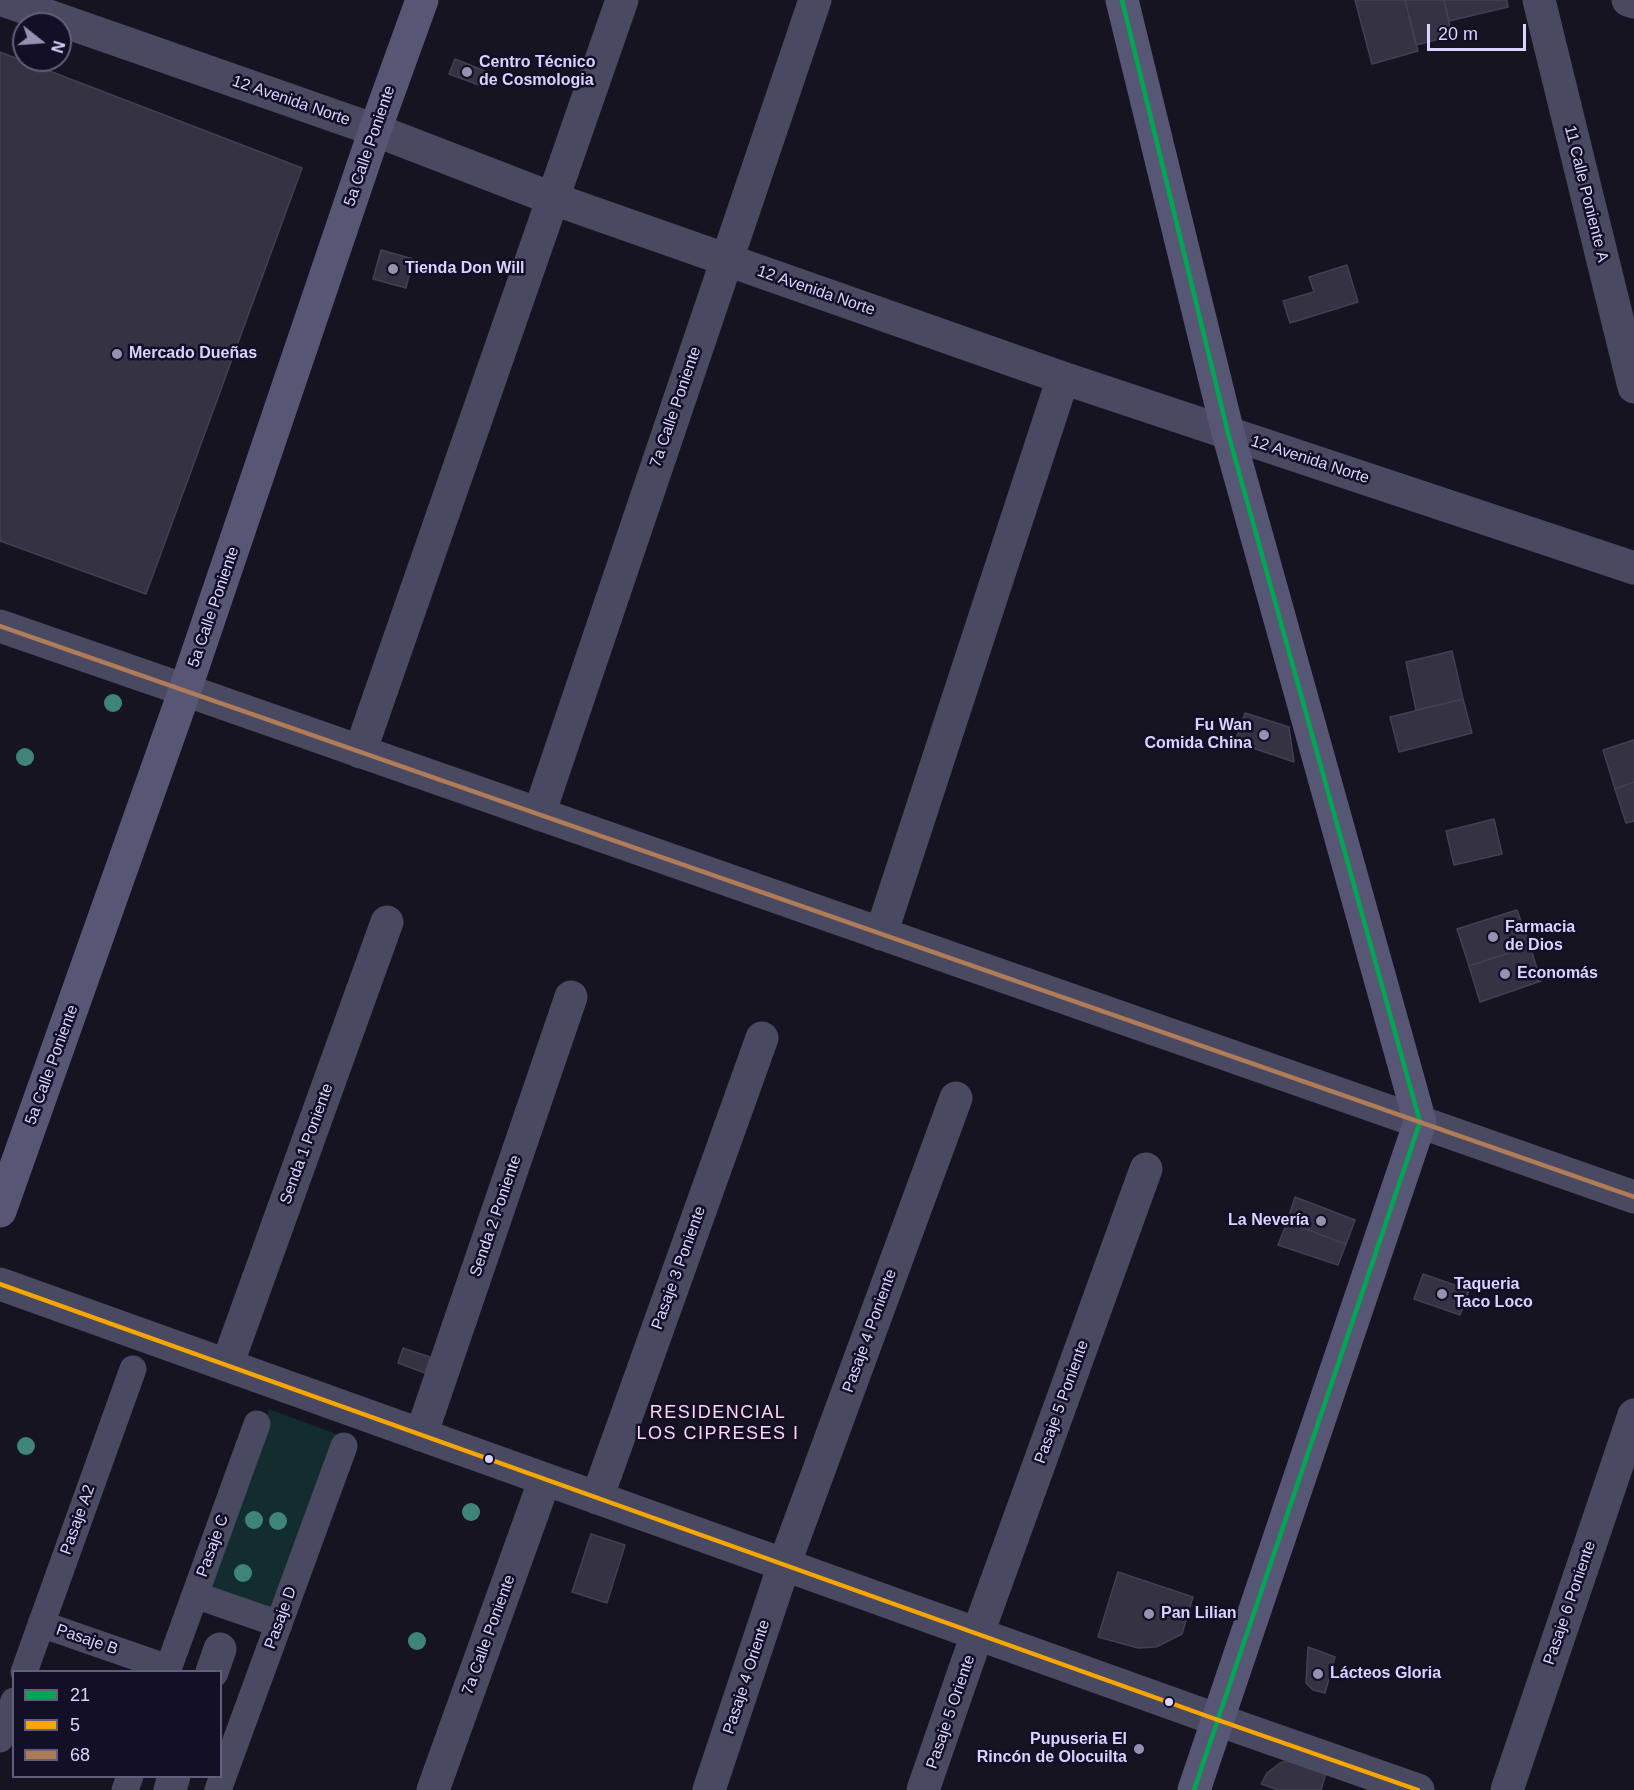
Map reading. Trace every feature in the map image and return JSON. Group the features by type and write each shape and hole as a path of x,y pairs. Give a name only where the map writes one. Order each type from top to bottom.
{"main road":[{"name":"5a Calle Poniente","path":"0,1211 185,690 375,130 422,0"},
{"path":"1122,0 1228,433 1420,1122 1194,1790"}],"street":[{"name":"12 Avenida Norte","path":"3,0 375,130 551,198 1063,378 1634,568"},
{"path":"360,752 551,198 622,0"},
{"name":"7a Calle Poniente","path":"539,814 815,0"},
{"name":"11 Calle Poniente A","path":"1539,0 1634,387"},
{"path":"1628,0 1634,2"},
{"path":"881,934 1063,378"},
{"path":"0,626 1634,1197"},
{"name":"Senda 1 Poniente","path":"227,1365 387,922"},
{"name":"Senda 2 Poniente","path":"421,1435 571,997"},
{"name":"Pasaje 3 Poniente","path":"597,1498 762,1038"},
{"name":"Pasaje 4 Poniente","path":"784,1565 956,1098"},
{"name":"Pasaje 5 Poniente","path":"978,1634 1146,1169"},
{"path":"0,1284 1418,1790"},
{"name":"Pasaje A2","path":"24,1670 133,1369"},
{"name":"Pasaje 6 Poniente","path":"1507,1790 1634,1415"},
{"name":"Pasaje C","path":"168,1670 257,1425"},
{"name":"Pasaje D","path":"218,1790 344,1446"},
{"name":"7a Calle Poniente","path":"433,1790 545,1479"},
{"name":"Pasaje 4 Oriente","path":"709,1790 784,1565"},
{"path":"195,1595 279,1624"},
{"name":"Pasaje B","path":"40,1624 168,1670"},
{"name":"Pasaje 5 Oriente","path":"923,1790 978,1634"},
{"path":"0,1739 12,1706"}],"green space":[{"path":"269,1409 339,1435 276,1611 205,1585"}],"building":[{"path":"1355,0 1405,0 1418,51 1372,64"},
{"path":"1405,0 1444,0 1452,36 1416,45"},
{"path":"1444,0 1507,0 1508,7 1449,21"},
{"name":"Mercado Dueñas","path":"0,52 12,57 12,72 52,72 302,168 146,594 0,541"},
{"name":"Centro Técnico de Cosmologia","path":"455,59 485,71 479,85 449,74"},
{"name":"Tienda Don Will","path":"381,250 413,259 406,288 373,279"},
{"path":"1347,265 1358,302 1290,323 1283,301 1314,292 1309,277"},
{"path":"1452,651 1463,699 1416,710 1406,662"},
{"path":"1463,699 1472,733 1399,752 1390,717"},
{"name":"Fu Wan Comida China","path":"1245,713 1289,727 1294,762 1235,742"},
{"path":"1634,740 1634,782 1615,789 1603,750"},
{"path":"1634,782 1634,821 1626,823 1615,789"},
{"path":"1494,819 1502,854 1454,865 1446,831"},
{"name":"Farmacia de Dios","path":"1517,910 1530,946 1469,966 1457,929"},
{"name":"Economás","path":"1530,946 1541,981 1480,1002 1469,966"},
{"name":"La Nevería","path":"1295,1197 1355,1220 1346,1244 1287,1222"},
{"path":"1287,1222 1346,1244 1338,1265 1278,1245"},
{"name":"Taqueria Taco Loco","path":"1423,1274 1469,1290 1460,1315 1414,1299"},
{"path":"403,1348 430,1357 425,1373 398,1363"},
{"path":"591,1534 625,1545 607,1603 572,1592"},
{"path":"1118,1572 1193,1597 1182,1634 1156,1647 1138,1648 1098,1637"},
{"name":"Lácteos Gloria","path":"1308,1647 1335,1657 1325,1693 1313,1690 1306,1683"},
{"path":"1294,1759 1327,1770 1321,1790 1278,1790 1261,1784 1267,1773 1280,1763"}],"transit line":[{"name":"21","path":"1122,0 1228,433 1420,1122 1194,1790"},
{"name":"68","path":"0,626 1634,1197"},
{"name":"5","path":"0,1284 1418,1790"}],"place":[{"name":"Centro Técnico de Cosmologia","path":"467,72"},
{"name":"Tienda Don Will","path":"393,269"},
{"name":"Mercado Dueñas","path":"117,354"},
{"name":"Fu Wan Comida China","path":"1264,735"},
{"name":"Farmacia de Dios","path":"1493,937"},
{"name":"Economás","path":"1505,974"},
{"name":"La Nevería","path":"1321,1221"},
{"name":"Taqueria Taco Loco","path":"1442,1294"},
{"name":"Pan Lilian","path":"1149,1614"},
{"name":"Lácteos Gloria","path":"1318,1674"},
{"name":"Pupuseria El Rincón de Olocuilta","path":"1139,1749"}],"district":[{"name":"RESIDENCIAL LOS CIPRESES I","path":"718,1423"}]}
